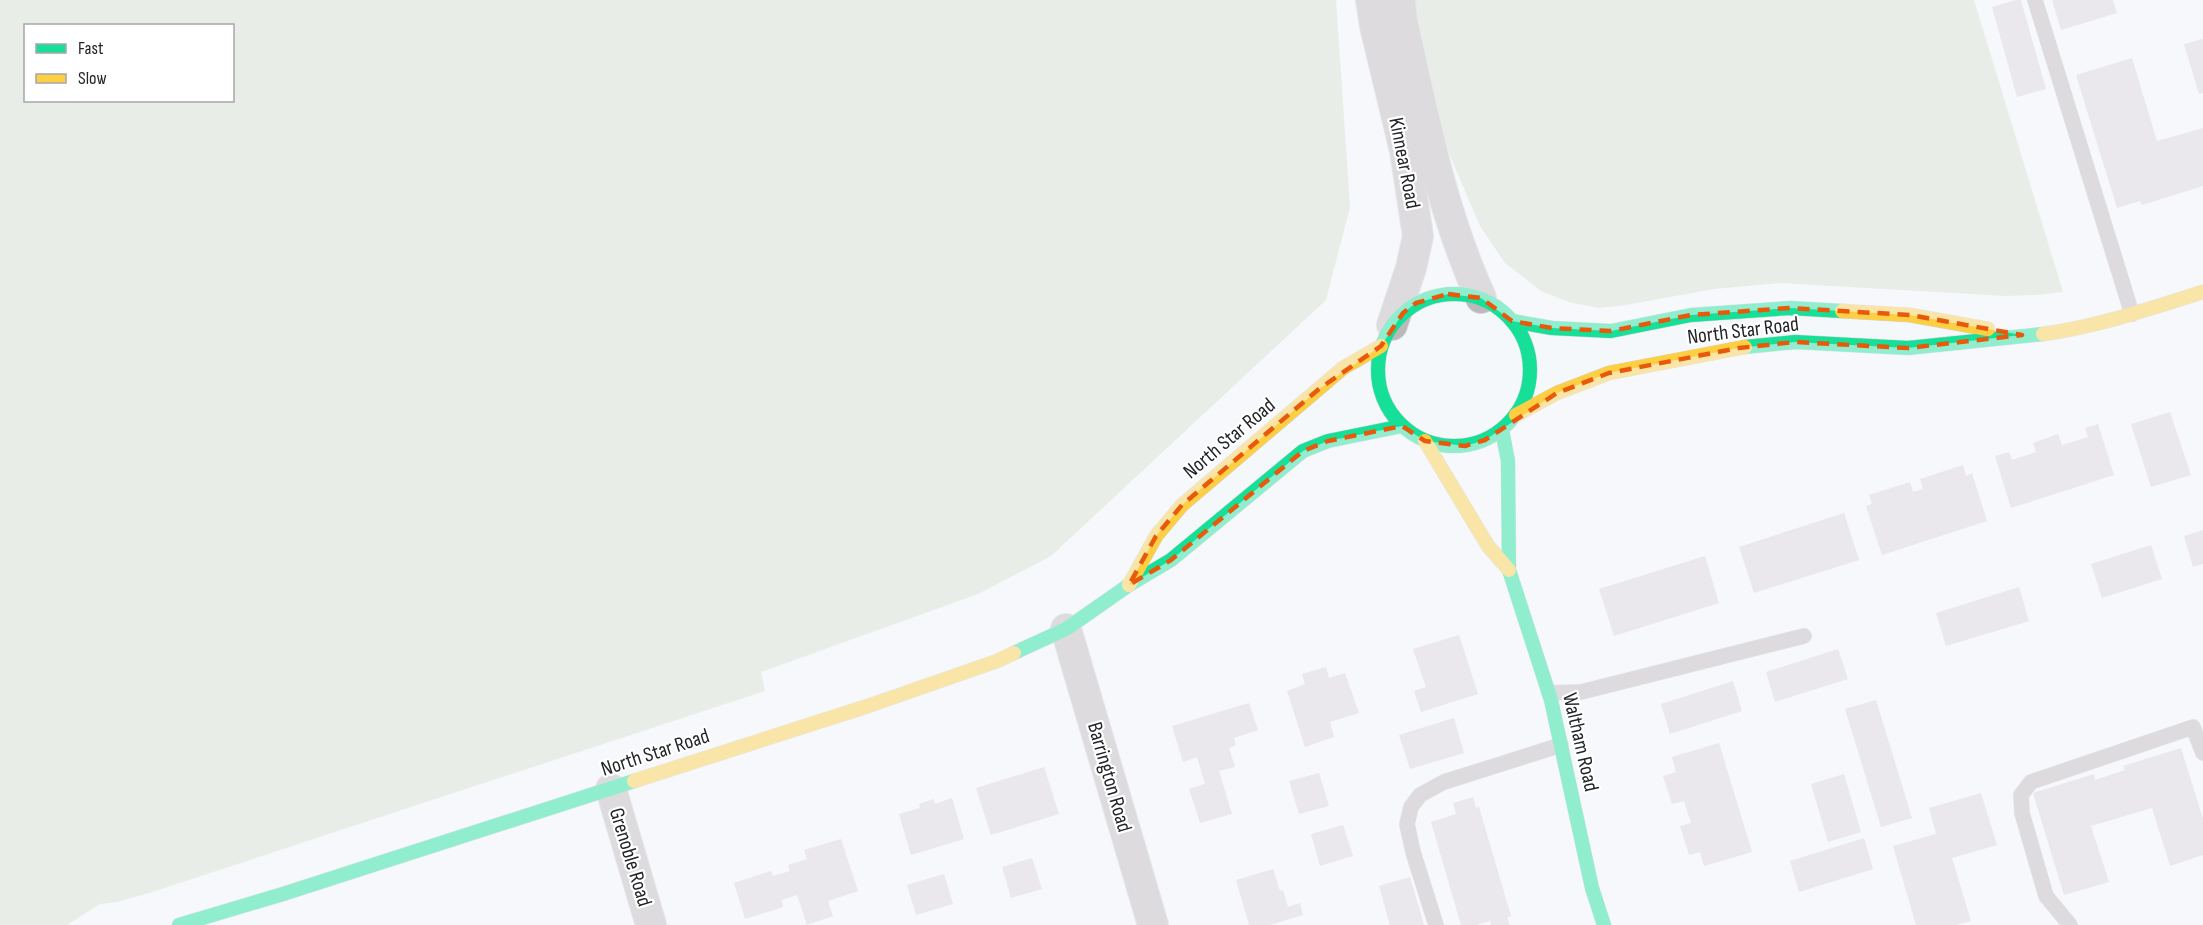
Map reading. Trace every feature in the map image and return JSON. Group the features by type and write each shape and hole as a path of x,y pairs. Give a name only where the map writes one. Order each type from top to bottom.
{"street":[{"name":"Kinnear Road","path":"1371,0 1375,26 1405,151 1418,236 1411,268 1386,336"},
{"name":"Kinnear Road","path":"1400,0 1402,21 1433,158 1463,257 1481,298"},
{"name":"North Star Road","path":"1516,415 1557,393 1609,373 1739,348 1795,342 1908,348 2046,334 2132,314 2203,292"},
{"path":"1456,294 1481,298 1498,308 1512,321 1525,342 1530,367 1527,393 1516,415 1502,430 1485,440 1465,446 1444,446 1425,441 1402,426 1388,409 1380,389 1377,367 1386,336 1402,313 1416,303 1432,297 1456,294"},
{"name":"North Star Road","path":"1512,321 1552,328 1611,331 1691,315 1790,308 1910,315 2022,335"},
{"name":"North Star Road","path":"1129,585 1155,537 1182,505 1343,368 1386,336"},
{"name":"North Star Road","path":"179,925 611,789 916,690 997,661 1066,629 1129,585 1171,560 1303,451 1328,441 1402,426"},
{"name":"Waltham Road","path":"1502,430 1508,461 1509,570 1549,693 1592,888 1604,925"},
{"name":"Waltham Road","path":"1425,441 1488,546 1509,570"},
{"name":"Barrington Road","path":"1066,629 1153,925"},
{"name":"Grenoble Road","path":"611,789 651,925"}],"lane":[{"path":"2036,0 2132,314"},
{"path":"1549,693 1581,692 1804,636"},
{"path":"2070,925 2046,897 2022,813 2021,795 2031,782 2193,727 2203,753"},
{"path":"1436,925 1413,852 1407,824 1411,807 1420,795 1443,782 1561,745"}],"highlighted area":[{"path":"1448,294 1481,298 1512,321 1552,328 1611,331 1691,315 1790,308 1910,315 2022,335 1908,348 1795,342 1739,348 1609,373 1557,393 1485,440 1465,446 1425,441 1402,426 1328,441 1303,451 1171,560 1129,585 1156,536 1182,505 1319,389 1381,346 1403,313 1416,303"}],"green space":[{"path":"0,0 1336,0 1350,207 1326,300 1051,556 978,594 761,672 765,691 149,893 100,904 67,925 0,925"},
{"path":"1413,0 1974,0 2063,292 2005,296 1781,283 1714,289 1598,308 1569,302 1541,291 1505,263 1480,226 1439,130"}],"building":[{"path":"2021,0 2046,89 2017,97 1992,7"},
{"path":"2052,0 2113,0 2117,13 2061,30"},
{"path":"2203,39 2203,93 2199,94 2184,44"},
{"path":"2132,58 2157,141 2203,128 2203,186 2142,205 2140,201 2117,208 2076,75"},
{"path":"2170,412 2191,475 2151,487 2131,424"},
{"path":"2098,424 2114,475 2011,508 1995,456 2009,452 2012,460 2036,452 2033,443 2058,434 2062,445 2088,437 2085,428"},
{"path":"1963,465 1966,476 1972,473 1987,521 1882,555 1866,506 1872,504 1869,495 1910,482 1913,492 1923,489 1920,479"},
{"path":"1844,513 1859,560 1754,593 1739,547"},
{"path":"2203,530 2203,564 2193,567 2184,536"},
{"path":"2151,545 2162,579 2102,598 2091,564"},
{"path":"1705,556 1719,603 1614,636 1599,589"},
{"path":"2019,587 2029,621 1946,646 1936,613"},
{"path":"1459,635 1478,694 1421,712 1414,691 1426,687 1413,649"},
{"path":"1838,649 1848,679 1775,702 1766,672"},
{"path":"1326,667 1329,678 1345,673 1359,713 1330,722 1334,737 1305,747 1287,691 1305,684 1302,674"},
{"path":"1733,681 1742,711 1670,734 1661,704"},
{"path":"1876,700 1912,818 1881,827 1845,709"},
{"path":"1249,703 1258,730 1234,738 1236,745 1229,748 1235,767 1219,771 1232,814 1200,823 1189,789 1205,784 1197,757 1183,762 1172,726"},
{"path":"1454,718 1464,753 1410,769 1399,735"},
{"path":"1719,743 1752,852 1704,866 1700,852 1689,855 1680,826 1691,823 1684,801 1672,804 1663,776 1676,772 1672,757"},
{"path":"2181,748 2203,819 2203,855 2170,866 2152,808 2091,826 2109,882 2064,895 2033,793 2094,774 2095,780 2125,770 2123,766"},
{"path":"1044,767 1059,814 991,835 976,788"},
{"path":"1319,773 1329,806 1299,814 1289,781"},
{"path":"1844,774 1861,832 1828,842 1811,784"},
{"path":"1981,793 1997,845 1952,858 1971,921 1956,925 1916,925 1893,846 1936,834 1929,808"},
{"path":"1473,797 1476,808 1479,807 1511,916 1507,917 1510,925 1491,925 1490,921 1477,925 1461,925 1431,822 1456,814 1453,803"},
{"path":"952,798 964,839 911,855 899,814 920,808 919,804 934,799 935,804"},
{"path":"1343,825 1353,856 1320,866 1311,834"},
{"path":"1864,838 1873,869 1799,892 1790,861"},
{"path":"841,839 858,891 828,901 833,916 807,925 797,895 782,900 783,907 745,919 734,883 771,871 773,876 790,871 788,865 807,859 804,850"},
{"path":"1032,858 1042,889 1011,898 1002,867"},
{"path":"1273,869 1288,907 1300,903 1303,915 1270,925 1249,925 1236,880"},
{"path":"944,874 953,904 916,915 907,885"},
{"path":"1410,877 1424,925 1390,925 1379,886"}],"traffic: fast":[{"path":"1454,294 1469,295 1483,300 1508,316 1524,341 1529,355 1530,370 1529,385 1524,399 1508,424 1483,440 1469,445 1454,446 1439,445 1425,440 1400,424 1384,399 1379,385 1378,370 1379,355 1384,341 1400,316 1425,300 1439,295 1454,294"},
{"path":"1512,321 1552,328 1611,331 1691,315 1790,308 1842,311"},
{"path":"1745,347 1795,342 1908,348 2043,334"},
{"path":"1014,653 1066,629 1129,585 1171,560 1303,451 1328,441 1402,426"},
{"path":"1502,430 1508,461 1509,570 1551,700 1592,888 1604,925"},
{"path":"179,925 283,894 634,781"}],"traffic: slow":[{"path":"2043,334 2104,322 2203,292"},
{"path":"1842,311 1910,315 1988,329"},
{"path":"1129,585 1156,536 1182,505 1343,368 1381,346"},
{"path":"1516,415 1557,393 1609,373 1745,347"},
{"path":"1425,441 1488,546 1509,570"},
{"path":"634,781 868,706 1014,653"}]}
